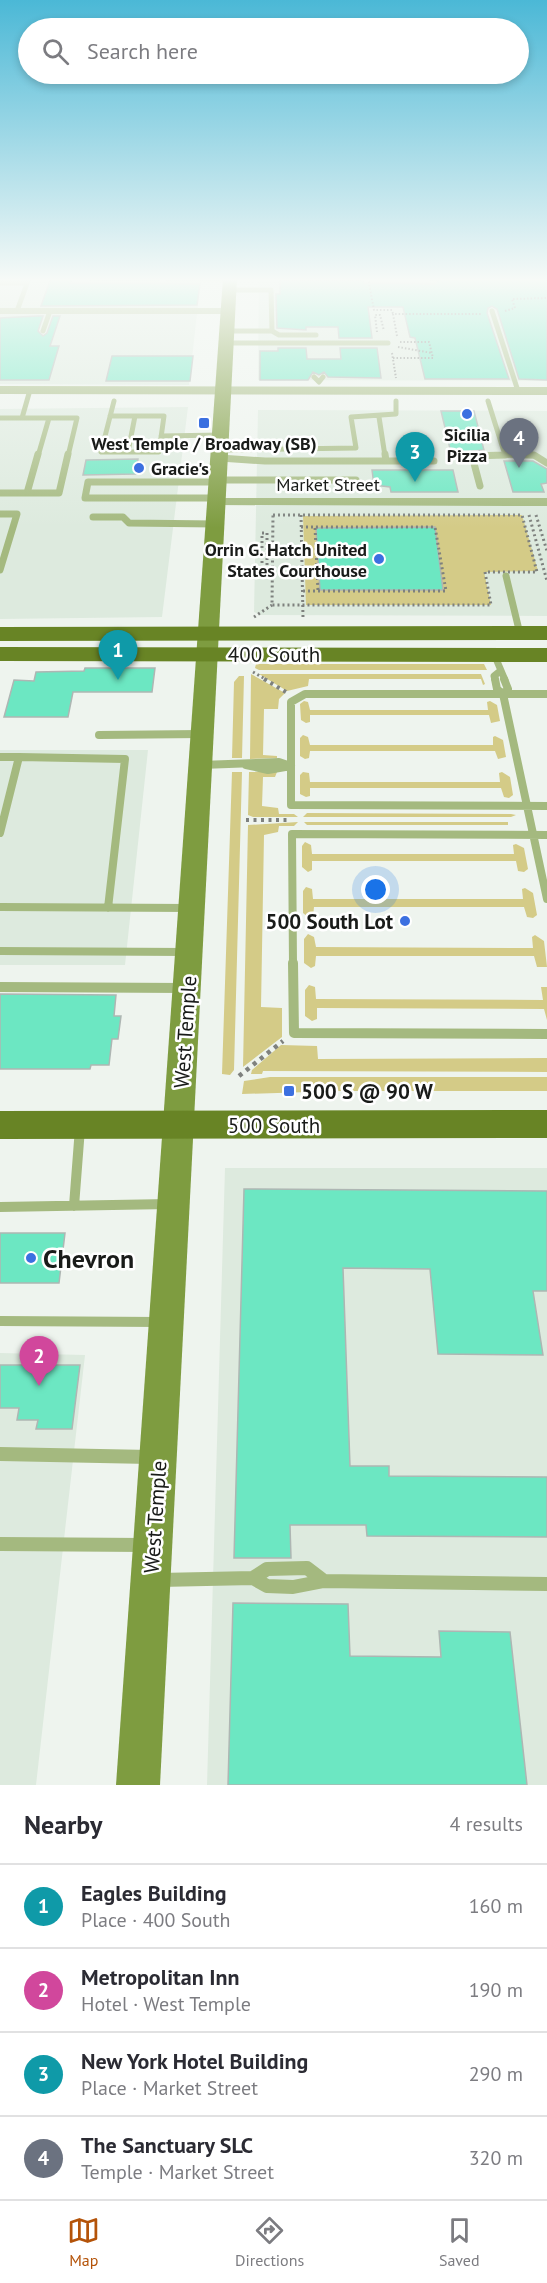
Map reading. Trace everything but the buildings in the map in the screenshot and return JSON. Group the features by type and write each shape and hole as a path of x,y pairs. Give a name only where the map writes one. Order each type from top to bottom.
{"main road":[{"name":"West Temple","path":"138,1785 226,361"},
{"name":"400 South","path":"0,654 209,644 547,633"},
{"name":"400 South","path":"0,634 209,644 496,663 547,655"},
{"name":"500 South","path":"0,1125 547,1124"}],"street":[{"path":"0,390 29,396 114,401 224,396 320,383 423,396 488,401 547,401"},
{"path":"0,401 29,396 224,396 396,401 423,396 547,391"},
{"name":"Market Street","path":"218,490 547,501"}],"lane":[{"path":"508,361 518,391"},
{"path":"314,377 320,383"},
{"path":"22,418 29,396"},
{"path":"110,416 164,416 159,452 101,452 110,416 114,401"},
{"path":"221,448 356,448 351,417 379,417 396,414 396,401"},
{"path":"488,401 505,455"},
{"path":"128,452 135,416"},
{"path":"379,417 386,461"},
{"path":"0,418 77,418 59,493 0,493"},
{"path":"27,493 49,418"},
{"path":"161,436 221,448 265,461 434,461"},
{"path":"480,486 472,456 534,455 547,464"},
{"path":"218,490 88,482 85,498 218,490 356,480"},
{"path":"0,514 17,514 3,553 0,570"},
{"path":"93,517 123,517 129,524 216,524"},
{"path":"506,576 520,634"},
{"path":"496,663 494,676 497,689 503,694 547,899"},
{"path":"547,694 305,694 296,697 291,702 291,805 547,806"},
{"path":"99,735 203,734"},
{"path":"0,757 125,759 108,908"},
{"path":"0,832 19,757"},
{"path":"201,765 246,765 257,770 279,770 291,766"},
{"path":"547,835 292,834 294,1033 547,1034"},
{"path":"0,907 192,908"},
{"path":"0,951 190,952"},
{"path":"0,987 187,988"},
{"path":"74,1206 81,1125"},
{"path":"0,1207 174,1204"},
{"path":"0,1321 166,1322"},
{"path":"0,1454 158,1457"},
{"path":"0,1544 152,1562 253,1578 267,1586 309,1586 324,1581 547,1584"}],"path":[{"path":"394,361 396,375"},
{"path":"528,511 547,580"},
{"path":"535,511 547,551"},
{"path":"254,617 272,605 491,605 484,572 537,572 522,515 273,515 272,605"},
{"path":"300,515 303,618"},
{"path":"301,527 435,527 446,591 303,591"},
{"path":"315,527 318,591"},
{"path":"252,568 262,568 262,532 267,532 267,570 273,573"},
{"path":"540,557 547,557"},
{"path":"252,575 273,573"},
{"path":"253,672 296,697"},
{"path":"239,1076 294,1033"}],"shaded area":[{"path":"0,361 192,361 189,385 0,384"},
{"path":"258,361 547,361 547,381 258,380"},
{"path":"188,407 162,617 0,619 0,409"},
{"path":"258,410 547,411 547,616 261,615 254,612"},
{"path":"522,515 538,571 484,572 491,605 306,605 303,516"},
{"path":"256,664 484,664 487,670 259,670 255,668"},
{"path":"251,674 285,693 279,699 278,709 264,709 263,755 277,756 277,758 250,759"},
{"path":"259,674 481,674 485,684 483,685 481,679 309,679 308,686 287,691"},
{"path":"239,676 244,676 242,758 232,758 234,682"},
{"path":"304,701 308,702 310,710 488,710 487,702 490,701 497,705 500,721 491,723 489,715 310,715 310,722 306,723 301,720 300,704"},
{"path":"303,735 308,737 310,745 493,745 495,736 503,740 506,757 498,759 495,751 310,751 309,758 305,759 300,756 300,738"},
{"path":"0,750 148,750 125,965 0,965"},
{"path":"232,772 242,772 234,1070 230,1075 222,1074"},
{"path":"249,772 277,772 275,777 263,777 262,806 278,808 279,814 294,814 298,817 248,815"},
{"path":"303,772 309,773 310,782 500,782 499,773 502,772 510,777 513,795 509,798 504,797 501,788 310,788 310,796 306,797 300,794 300,775"},
{"path":"307,813 516,815 511,817 303,817"},
{"path":"298,822 294,826 279,826 278,832 264,835 261,1007 282,1008 282,1037 243,1067 248,825"},
{"path":"304,822 508,822 508,825 307,825"},
{"path":"305,842 311,845 312,854 514,854 513,845 516,844 524,848 528,869 524,872 518,871 516,861 312,861 312,870 308,872 302,867 302,846"},
{"path":"306,887 312,889 313,899 523,899 522,889 525,888 533,893 537,915 533,918 527,917 524,907 314,907 313,916 309,918 303,913 303,891"},
{"path":"308,934 314,937 316,947 533,948 532,937 535,935 544,941 547,967 537,967 534,956 316,956 315,966 311,968 304,963 304,939"},
{"path":"309,985 315,987 316,999 543,1000 541,987 547,987 547,1020 544,1009 317,1008 317,1019 312,1021 305,1016 305,990"},
{"path":"281,1045 317,1046 318,1059 547,1058 547,1072 263,1071 262,1074 251,1074 252,1070"},
{"path":"270,1077 547,1077 547,1091 340,1091 242,1094 244,1081"},
{"path":"225,1168 547,1168 547,1785 207,1785"},
{"path":"0,1353 85,1355 36,1785 0,1785"}],"place":[{"name":"Sicilia Pizza","path":"467,414"},
{"name":"West Temple / Broadway (SB)","path":"204,423"},
{"name":"Gracie's","path":"139,468"},
{"name":"The Sanctuary SLC","path":"519,468"},
{"name":"New York Hotel Building","path":"415,482"},
{"name":"Orrin G. Hatch United States Courthouse","path":"379,559"},
{"name":"Eagles Building","path":"118,680"},
{"name":"500 South Lot","path":"405,921"},
{"name":"500 S @ 90 W","path":"289,1091"},
{"name":"Chevron","path":"31,1258"},
{"name":"Metropolitan Inn","path":"39,1386"}]}
